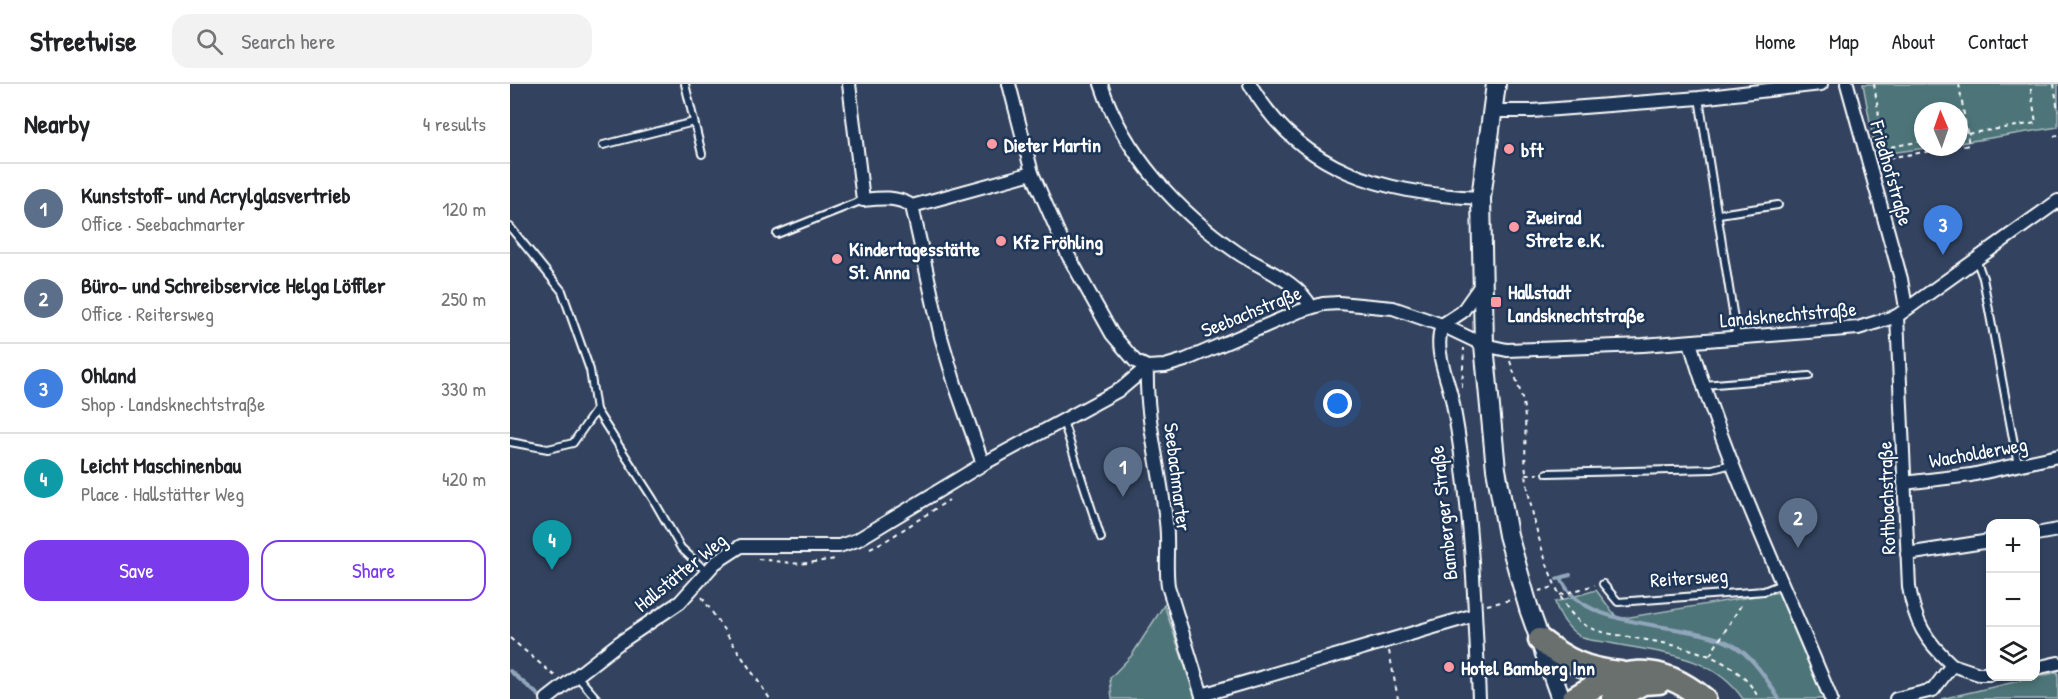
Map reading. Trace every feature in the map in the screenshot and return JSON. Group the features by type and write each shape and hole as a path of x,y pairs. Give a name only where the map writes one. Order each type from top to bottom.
{"highway":[{"path":"1540,640 1568,661 1600,671 1620,674 1652,673 1680,684 1704,699"},
{"path":"1573,699 1620,674"},
{"path":"1613,699 1643,683 1680,684"}],"main road":[{"path":"1496,84 1481,198 1481,285 1484,345 1497,469 1508,535 1527,601 1561,699"}],"street":[{"path":"849,84 863,200 885,197 902,200 912,206 1032,173"},
{"path":"912,206 941,337 983,464 1122,389 1147,367 1135,361 1124,350 1097,308 1068,255 1032,173 1009,84"},
{"path":"1101,84 1118,123 1152,175 1171,197 1189,216 1222,242 1295,287 1306,297 1311,307"},
{"path":"1250,84 1287,135 1310,154 1339,169 1387,185 1481,198"},
{"path":"1492,111 1532,111 1700,98 1821,84"},
{"name":"Friedhofstraße","path":"1847,84 1901,279 1902,312"},
{"name":"Landsknechtstraße","path":"1484,345 1507,350 1690,342 1858,328 1902,312 2058,201"},
{"path":"1442,325 1462,312 1481,285"},
{"name":"Seebachstraße","path":"1147,367 1165,366 1185,360 1311,307 1339,303 1393,308 1442,325 1484,345"},
{"name":"Rothbachstraße","path":"1902,312 1904,483 1907,554 1913,610 1922,633 1952,665"},
{"name":"Bamberger Straße","path":"1442,325 1437,347 1450,393 1462,460 1476,615 1479,699"},
{"path":"1690,342 1732,464 1831,699"},
{"name":"Seebachmarter","path":"1147,367 1148,399 1166,523 1165,569 1168,586 1202,697 1476,615"},
{"name":"Wacholderweg","path":"1904,483 2018,465 2058,456"},
{"name":"Hallstätter Weg","path":"549,697 680,602 726,554 741,546 839,546 857,540 983,464"},
{"path":"2040,533 2058,530"},
{"path":"1907,554 1986,542"},
{"path":"2040,667 2058,663"},
{"path":"1896,699 1933,690 1952,665 1986,674"}],"lane":[{"path":"685,84 702,154"},
{"path":"1700,98 1737,338"},
{"path":"603,144 694,122"},
{"path":"777,234 863,200"},
{"path":"1719,214 1778,205"},
{"path":"510,226 562,291 590,370 596,410 653,499 681,548 708,573"},
{"path":"1976,258 1983,278 2018,465"},
{"path":"1704,385 1809,376"},
{"path":"510,442 548,449 573,443 596,410"},
{"path":"1063,421 1101,538"},
{"path":"1547,473 1713,469 1732,464"},
{"name":"Reitersweg","path":"1603,584 1618,602 1764,591 1784,583"},
{"path":"577,676 597,699"}],"path":[{"path":"1874,84 1884,148 1914,143"},
{"path":"1959,84 1962,102"},
{"path":"1968,134 2036,123 2030,84"},
{"path":"2054,84 2058,111"},
{"path":"1868,160 1914,153"},
{"path":"1462,388 1464,336"},
{"path":"1507,350 1524,409 1526,474 1551,577 1559,596 1572,615 1588,629 1675,645 1710,655 1738,672 1760,699"},
{"path":"1526,474 1547,473"},
{"path":"1559,596 1603,584"},
{"path":"696,587 726,636 770,699"},
{"path":"1710,655 1750,592"},
{"path":"510,638 555,677"},
{"path":"1387,640 1398,699"}],"green space":[{"path":"1863,84 2058,84 2058,127 1968,142 1968,102 1914,102 1914,150 1876,155"},
{"path":"1596,590 1618,619 1786,591 1828,699 1743,699 1730,684 1700,664 1665,653 1583,638 1565,623 1555,602"},
{"path":"1164,605 1196,699 1112,699 1110,678 1132,655"},
{"path":"2058,672 2058,699 1941,699 2019,681 2040,681 2040,676"}],"waterway":[{"path":"1557,579 1570,575"},
{"path":"1561,578 1572,595 1590,608 1637,622 1711,636 1731,644 1746,654 1779,699"},
{"path":"510,671 543,699"}],"place":[{"name":"Dieter Martin","path":"992,144"},
{"name":"bft","path":"1509,149"},
{"name":"Zweirad Stretz e.K.","path":"1514,227"},
{"name":"Kfz Fröhling","path":"1001,241"},
{"name":"Ohland","path":"1943,255"},
{"name":"Kindertagesstätte St. Anna","path":"837,259"},
{"name":"Hallstadt Landsknechtstraße","path":"1496,302"},
{"name":"Kunststoff- und Acrylglasvertrieb","path":"1123,497"},
{"name":"Büro- und Schreibservice Helga Löffler","path":"1798,548"},
{"name":"Leicht Maschinenbau","path":"552,570"},
{"name":"Hotel Bamberg Inn","path":"1449,667"}]}
